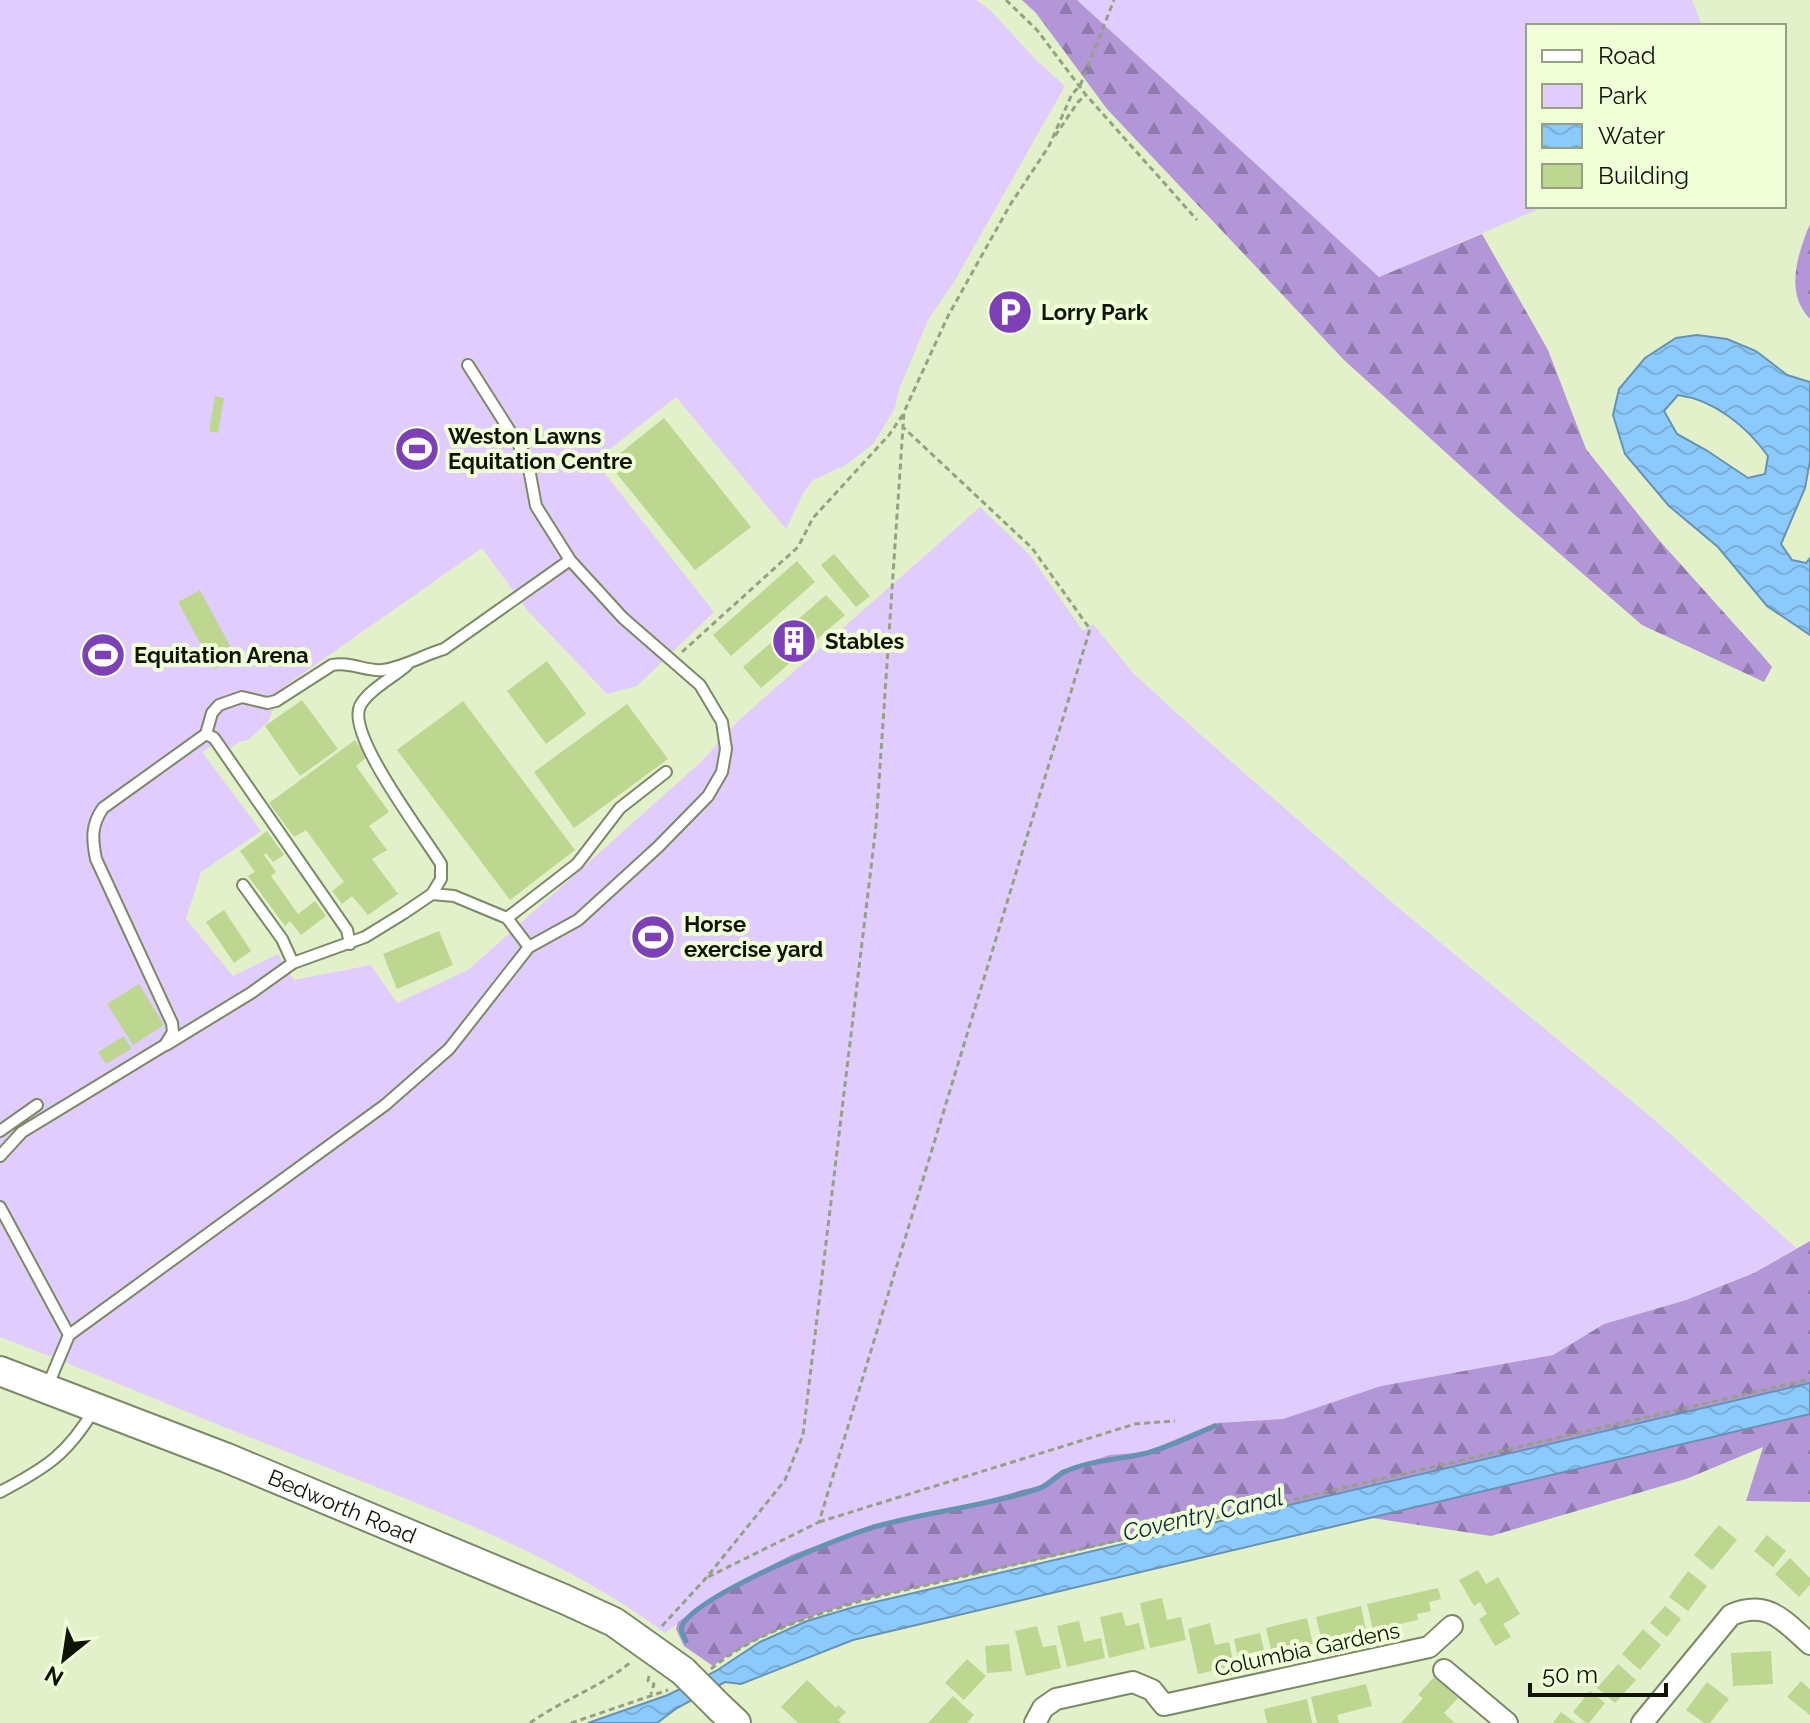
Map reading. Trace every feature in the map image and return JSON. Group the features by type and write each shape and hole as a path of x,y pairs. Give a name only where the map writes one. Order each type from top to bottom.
{"main road":[{"name":"Bedworth Road","path":"0,1371 227,1458 614,1622 642,1650 683,1673 728,1716"}],"street":[{"path":"1642,1723 1731,1615 1746,1609 1772,1611 1810,1644"},
{"name":"Columbia Gardens","path":"1035,1723 1043,1708 1056,1699 1133,1682 1152,1690 1163,1714 1429,1647 1452,1626"},
{"path":"1444,1670 1507,1723"}],"lane":[{"path":"47,1388 69,1335 385,1105 449,1049 529,947 578,920 708,796 722,772 726,749 722,722 700,685 623,618 570,560 536,506 527,458 468,365"},
{"path":"0,1156 22,1132 251,993 293,963 365,937 432,894 441,879 441,864 365,746 358,721 360,706 409,664 425,654 444,649 570,560"},
{"path":"165,1045 173,1032 172,1023 96,859 92,842 94,822 103,808 206,734 212,713 219,705 242,697 267,703 276,701 332,665 341,663 381,671 409,664"},
{"path":"206,734 214,738 347,930 350,944"},
{"path":"507,918 577,864 620,808 666,772"},
{"path":"243,885 282,939 293,963"},
{"path":"432,894 454,896 507,918 529,947"},
{"path":"0,1131 37,1105"},
{"path":"0,1207 69,1335"},
{"path":"0,1492 42,1470 77,1438 96,1407"}],"path":[{"path":"1006,0 1037,30 1086,95 1197,220"},
{"path":"1049,146 1072,94 1080,86 1114,0"},
{"path":"674,660 798,547 813,518 889,435 904,412 967,281 1010,205 1078,102 1086,95"},
{"path":"530,1723 557,1704 616,1675 642,1650 707,1577 785,1480 803,1435 876,826 904,412"},
{"path":"819,1522 1090,629 1032,548 904,428"},
{"path":"571,1723 651,1694 683,1673 809,1617 867,1599 1810,1379"},
{"path":"707,1577 819,1522 1135,1424 1175,1421"},
{"path":"643,1672 654,1684 651,1694"}],"green space":[{"path":"0,0 976,0 990,10 1065,86 954,282 928,320 898,392 895,408 880,433 872,445 846,465 813,480 786,529 676,397 595,461 714,612 637,686 607,694 527,610 482,548 282,688 268,722 248,740 239,742 221,755 214,745 202,752 261,831 201,872 186,919 233,976 278,954 294,980 371,965 397,1003 468,970 701,762 739,720 980,507 1029,554 1083,631 1093,624 1133,673 1201,735 1388,899 1657,1122 1796,1248 1754,1273 1686,1300 1604,1324 1553,1355 1381,1386 1283,1419 1215,1423 1145,1452 1110,1455 1062,1469 1041,1485 957,1508 874,1524 791,1555 720,1592 665,1633 574,1576 477,1528 0,1337"},
{"path":"1022,0 1077,0 1379,277 1482,234 1548,350 1586,449 1658,539 1772,667 1764,682 1642,625 1344,360 1107,109 1036,13"},
{"path":"1077,0 1692,0 1701,24 1526,24 1526,208 1541,208 1379,277"},
{"path":"1810,224 1810,319 1802,309 1795,285 1801,247"},
{"path":"1810,1241 1810,1502 1746,1501 1763,1447 1686,1479 1491,1536 1326,1511 1261,1509 867,1599 787,1626 713,1666 684,1646 676,1629 678,1622 720,1592 791,1555 874,1524 957,1508 1041,1485 1061,1470 1110,1455 1145,1452 1215,1423 1283,1419 1381,1386 1553,1355 1604,1324 1686,1300 1754,1273"}],"water":[{"path":"1697,335 1727,339 1756,351 1787,375 1810,382 1810,461 1805,488 1781,544 1792,560 1806,563 1810,558 1810,635 1767,606 1718,547 1669,506 1625,454 1613,415 1619,389 1645,358 1676,338","holes":["1678,395 1692,398 1729,416 1750,435 1768,456 1765,474 1748,478 1677,434 1664,411"]},
{"path":"1810,1383 1810,1414 853,1640 741,1684 725,1682 677,1708 657,1723 588,1723 668,1695 716,1671 760,1642 807,1621 854,1607"}],"building":[{"path":"215,396 224,398 218,433 209,431"},
{"path":"664,418 751,527 695,570 608,463"},
{"name":"Stables","path":"834,554 870,596 856,607 821,565"},
{"path":"797,561 815,582 731,656 713,635"},
{"path":"200,590 236,657 214,669 178,602"},
{"name":"Stables","path":"826,595 845,615 761,688 743,667"},
{"path":"547,661 586,714 546,744 507,691"},
{"path":"302,700 338,749 300,776 265,726"},
{"path":"463,701 575,850 510,900 397,750"},
{"path":"627,704 668,759 574,828 534,772"},
{"path":"355,740 367,757 356,766 389,812 369,826 387,850 372,859 398,894 368,915 352,896 342,904 332,891 344,882 306,830 294,837 269,803"},
{"path":"267,831 284,855 273,862 266,853 264,855 276,872 271,876 298,914 315,901 326,916 301,935 290,921 285,926 248,876 255,872 240,851"},
{"path":"224,910 251,951 234,963 206,922"},
{"path":"439,931 453,965 397,989 383,954"},
{"path":"139,984 164,1025 133,1045 107,1004"},
{"path":"124,1036 131,1049 106,1064 98,1052"},
{"path":"1719,1525 1737,1540 1712,1570 1694,1555"},
{"path":"1767,1535 1786,1551 1773,1567 1754,1551"},
{"path":"1790,1558 1810,1578 1810,1585 1799,1597 1775,1574"},
{"path":"1478,1570 1486,1584 1498,1577 1520,1614 1503,1624 1511,1637 1495,1646 1479,1619 1487,1614 1480,1602 1474,1606 1459,1580"},
{"path":"1688,1571 1707,1586 1688,1611 1669,1597"},
{"path":"1438,1588 1441,1599 1429,1602 1431,1611 1417,1614 1418,1620 1373,1630 1367,1604"},
{"path":"1162,1598 1167,1620 1181,1617 1186,1640 1150,1648 1140,1603"},
{"path":"1361,1606 1366,1632 1322,1642 1316,1617"},
{"path":"1665,1606 1681,1619 1667,1637 1650,1623"},
{"path":"1122,1612 1126,1626 1139,1623 1145,1649 1109,1658 1100,1617"},
{"path":"1307,1618 1313,1644 1272,1654 1266,1628"},
{"path":"1079,1621 1084,1642 1101,1638 1105,1658 1067,1667 1057,1626"},
{"path":"1210,1623 1215,1645 1229,1642 1234,1666 1198,1674 1188,1629"},
{"path":"1037,1626 1043,1647 1056,1645 1061,1668 1026,1676 1015,1631"},
{"path":"1643,1629 1661,1645 1640,1670 1622,1654"},
{"path":"1260,1633 1264,1650 1238,1656 1234,1639"},
{"path":"1009,1644 1012,1671 987,1673 985,1646"},
{"path":"1771,1651 1773,1684 1733,1686 1731,1653"},
{"path":"967,1659 986,1676 964,1700 945,1683"},
{"path":"1618,1664 1636,1680 1615,1703 1597,1688"},
{"path":"1434,1677 1458,1698 1444,1713 1455,1723 1401,1723 1423,1698 1418,1695"},
{"path":"807,1680 836,1708 838,1705 846,1712 838,1720 841,1723 798,1723 781,1707"},
{"path":"1801,1681 1810,1689 1810,1715 1787,1697"},
{"path":"1707,1682 1729,1699 1710,1723 1704,1723 1686,1710"},
{"path":"1366,1684 1372,1706 1337,1715 1339,1723 1317,1723 1311,1697"},
{"path":"1590,1691 1605,1703 1586,1723 1573,1712"},
{"path":"953,1696 974,1715 967,1723 928,1723"},
{"path":"1307,1699 1312,1723 1267,1723 1264,1709"},
{"path":"1561,1712 1576,1723 1553,1723"}],"waterway":[{"path":"686,1641 683,1624 716,1597 834,1541 898,1521 1038,1489 1074,1468 1156,1450 1215,1426"}],"place":[{"name":"Lorry Park","path":"1010,312"},
{"name":"Weston Lawns Equitation Centre","path":"417,449"},
{"name":"Stables","path":"794,641"},
{"name":"Equitation Arena","path":"103,655"},
{"name":"Horse exercise yard","path":"653,937"}],"water label":[{"name":"Coventry Canal","path":"1203,1515"}]}
